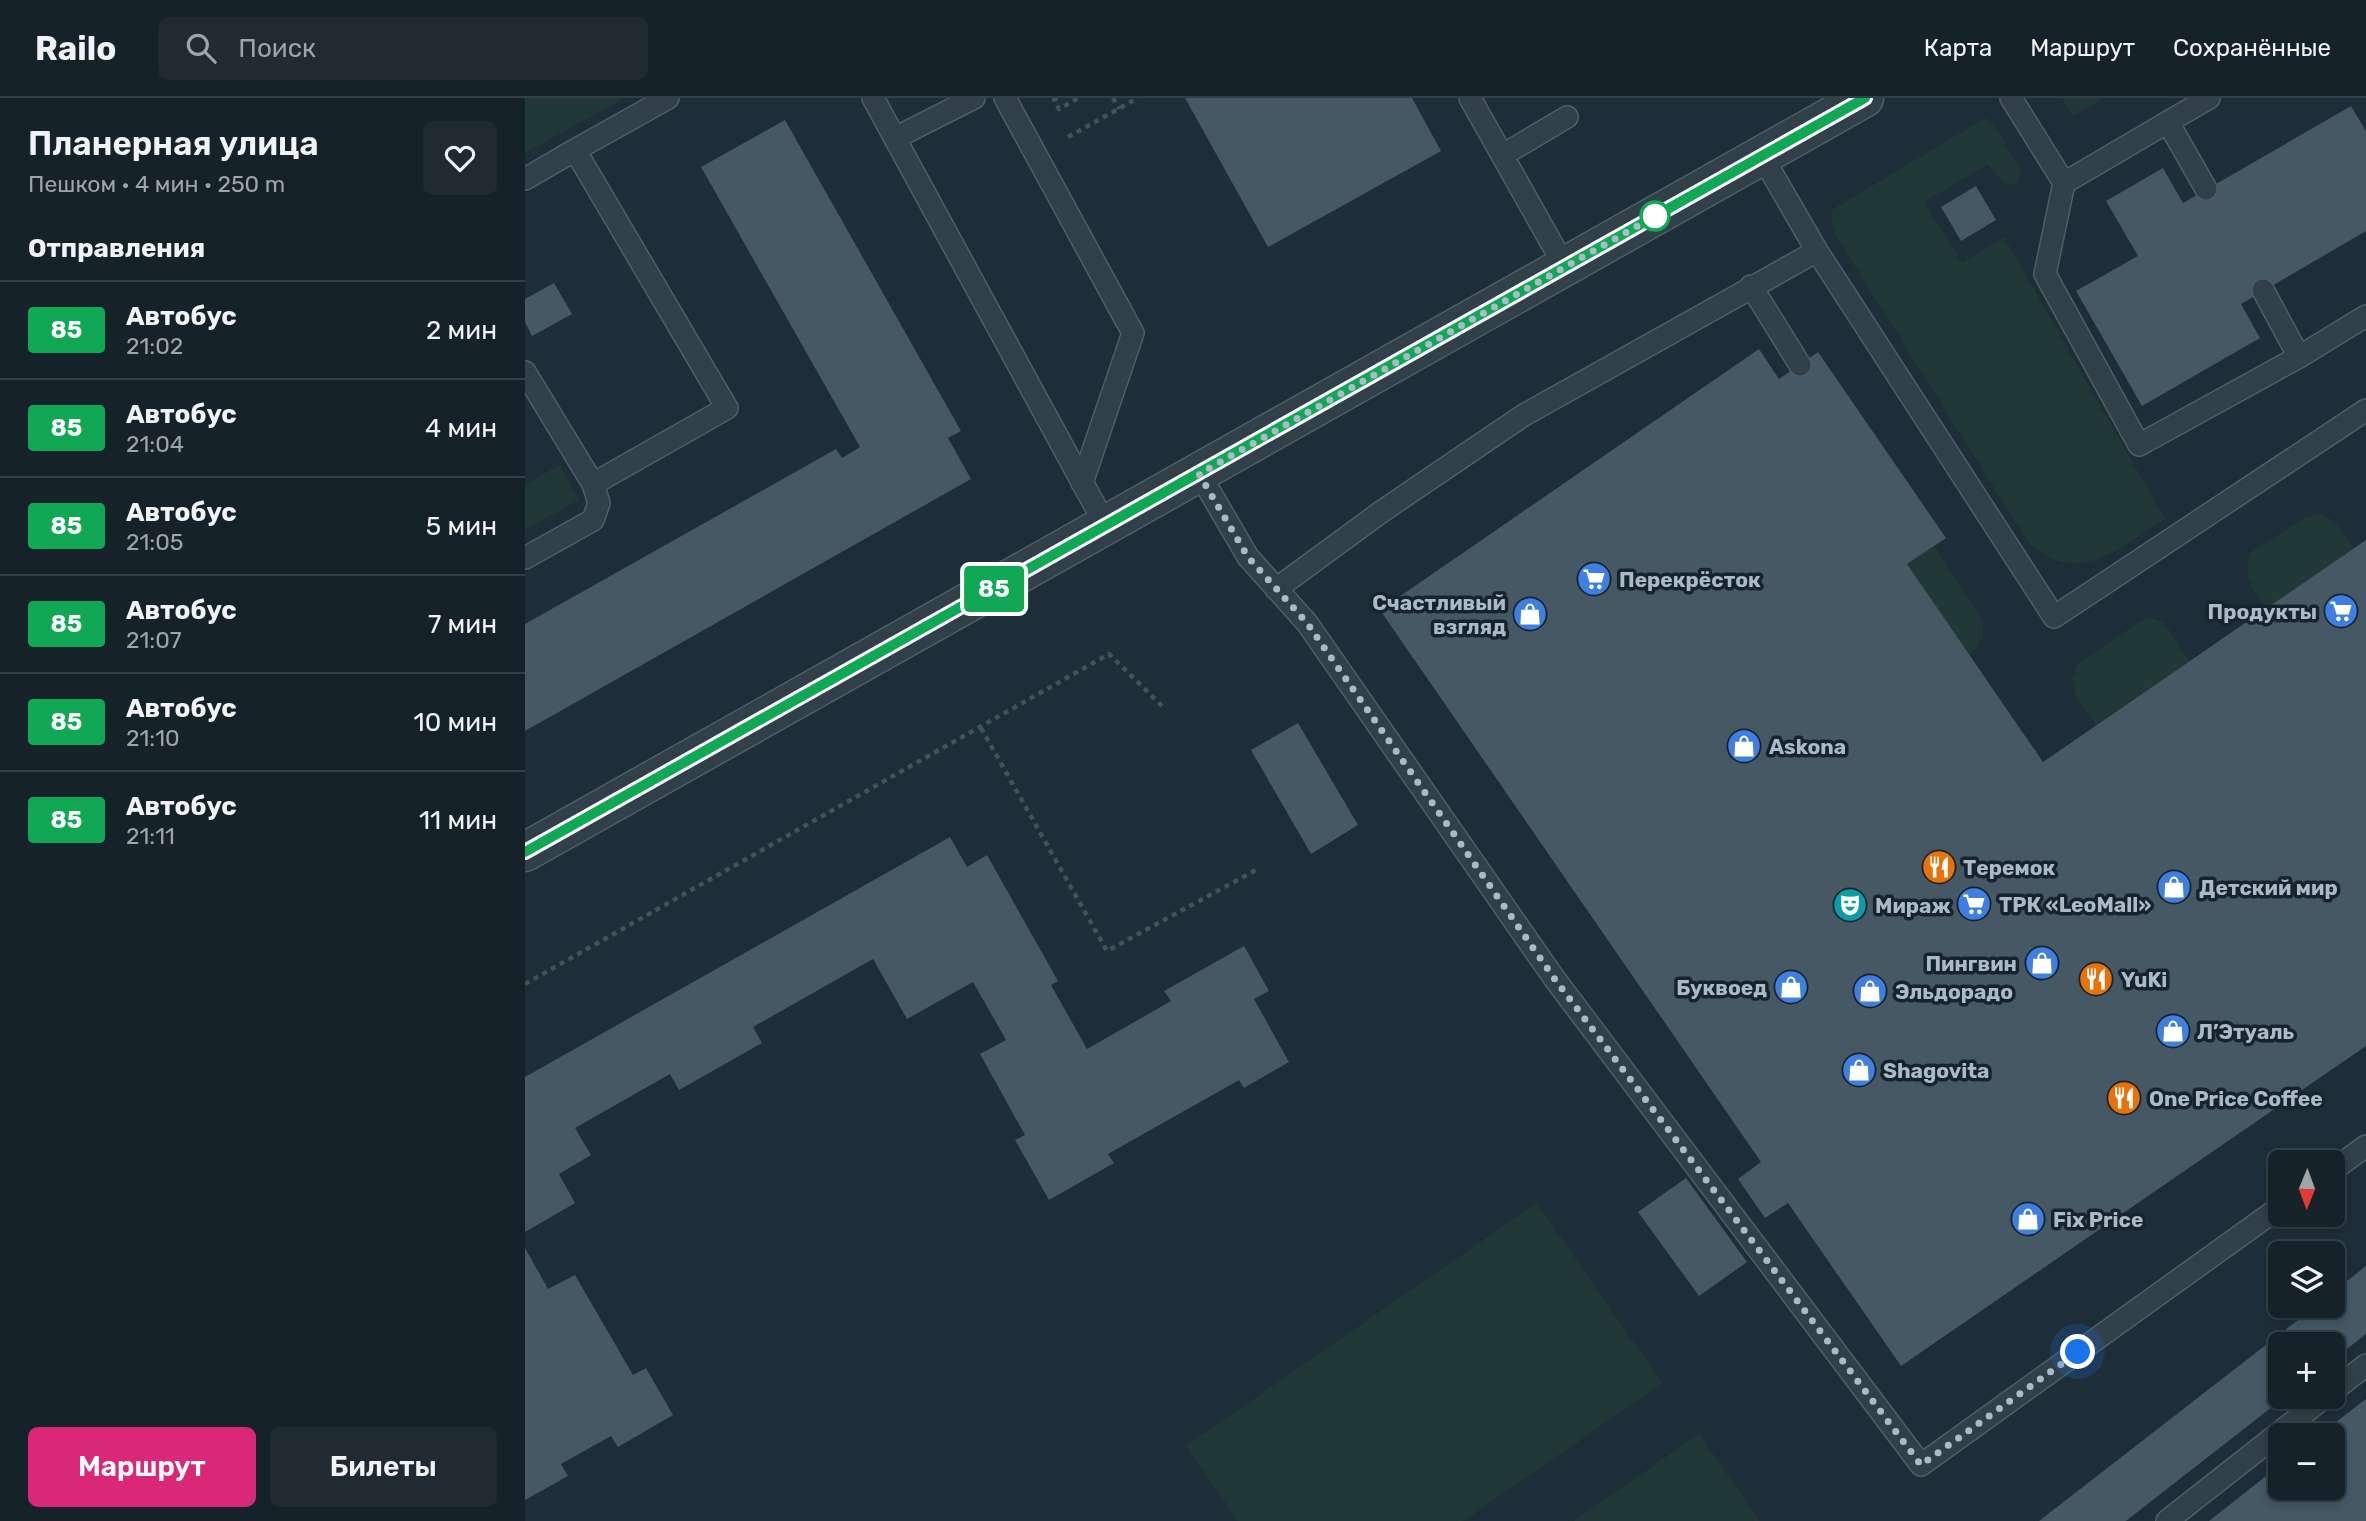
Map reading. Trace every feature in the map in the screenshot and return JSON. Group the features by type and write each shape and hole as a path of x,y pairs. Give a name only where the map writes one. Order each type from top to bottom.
{"street":[{"path":"525,852 1864,98"}],"lane":[{"path":"525,179 668,98"},
{"path":"873,98 1106,526"},
{"path":"895,138 974,98"},
{"path":"1005,98 1133,333 1082,483"},
{"path":"1470,98 1565,267"},
{"path":"2011,98 2064,183 2045,274 2139,445 2299,357 2366,316"},
{"path":"2064,183 2209,98"},
{"path":"1503,155 1567,117"},
{"path":"2168,122 2206,189"},
{"path":"575,150 727,408 593,484"},
{"path":"1762,156 1817,251 2054,617 2366,410"},
{"path":"1276,589 1381,512 1524,415 1817,251"},
{"path":"1751,286 1800,365"},
{"path":"2263,290 2299,357"},
{"path":"525,372 593,484 599,503 593,520 525,558"},
{"path":"1199,474 1248,557 1307,623 1554,978 1921,1465 2268,1216"},
{"path":"2345,1161 2366,1146"},
{"path":"2345,1382 2366,1365"},
{"path":"2167,1521 2309,1409"}],"path":[{"path":"1057,98 1054,100 1059,108 1078,98"},
{"path":"1113,98 1119,109"},
{"path":"1036,155 1138,98"},
{"path":"525,984 1109,654 1163,706"},
{"path":"981,728 1107,951 1256,870"}],"green space":[{"path":"525,98 625,98 525,153"},
{"path":"2062,98 2104,98 2073,116"},
{"path":"1985,118 1994,124 2021,171 2019,181 2011,185 2004,184 1988,164 1924,202 1962,263 2004,237 2165,519 2111,553 2082,563 2067,563 2051,558 2028,542 1838,239 1832,224 1832,210"},
{"path":"560,465 579,500 525,530 525,485"},
{"path":"2322,514 2335,522 2354,548 2267,608 2248,577 2250,553 2306,517"},
{"path":"1934,546 1983,621 1983,637 1970,656 1907,564"},
{"path":"2150,618 2164,622 2189,661 2096,725 2076,695 2072,678 2078,664 2139,622"},
{"path":"1537,1203 1662,1383 1463,1521 1238,1521 1186,1446"},
{"path":"1699,1434 1760,1521 1574,1521"}],"building":[{"path":"1185,98 1412,98 1441,151 1268,247"},
{"path":"2351,106 2366,131 2366,231 2241,304 2260,338 2142,406 2076,291 2138,256 2106,201 2163,168 2183,203"},
{"path":"785,120 961,431 948,438 971,479 525,731 525,624 836,449 842,458 860,447 701,167"},
{"path":"1976,186 1996,220 1961,241 1941,207"},
{"path":"554,283 572,314 532,336 525,322 525,299"},
{"name":"ТРК «LeoMall»","path":"1759,349 1779,379 1818,352 1946,538 1907,564 2043,762 2366,540 2366,1046 1901,1366 1788,1203 1765,1218 1738,1179 1761,1162 1380,610"},
{"path":"1298,723 1358,825 1311,854 1251,750"},
{"path":"950,837 967,867 987,855 1058,981 1051,985 1087,1049 1171,1001 1164,991 1244,946 1269,991 1254,999 1289,1062 1244,1088 1239,1080 1108,1154 1114,1163 1049,1200 1015,1140 1025,1135 980,1054 1006,1040 973,982 907,1019 873,959 753,1027 762,1043 679,1090 670,1074 575,1128 591,1155 559,1174 575,1203 525,1232 525,1077"},
{"path":"1686,1178 1747,1262 1699,1296 1638,1212"},
{"path":"525,1248 548,1289 575,1275 633,1375 646,1368 673,1415 618,1447 611,1436 561,1464 568,1476 525,1500"},
{"path":"2366,1266 2366,1334 2345,1351 2345,1332 2283,1332 2301,1318 2345,1318 2345,1283"},
{"path":"2268,1343 2269,1409 2126,1521 2039,1521"},
{"path":"2366,1399 2366,1521 2209,1521 2268,1474 2268,1500 2345,1500 2345,1423 2335,1423"}],"bus line":[{"name":"85","path":"525,852 1865,98"}],"place":[{"name":"Перекрёсток","path":"1594,579"},
{"name":"Продукты","path":"2341,611"},
{"name":"Счастливый взгляд","path":"1530,614"},
{"name":"Askona","path":"1744,746"},
{"name":"Теремок","path":"1939,867"},
{"name":"Детский мир","path":"2174,887"},
{"name":"ТРК «LeoMall»","path":"1974,904"},
{"name":"Мираж","path":"1850,905"},
{"name":"Пингвин","path":"2042,963"},
{"name":"YuKi","path":"2096,979"},
{"name":"Буквоед","path":"1791,987"},
{"name":"Эльдорадо","path":"1870,991"},
{"name":"Л’Этуаль","path":"2173,1031"},
{"name":"Shagovita","path":"1859,1070"},
{"name":"One Price Coffee","path":"2124,1098"},
{"name":"Fix Price","path":"2028,1219"}],"route":[{"path":"1655,216 1657,215 1199,474 1248,557 1307,623 1554,978 1921,1465 2078,1352"}]}
